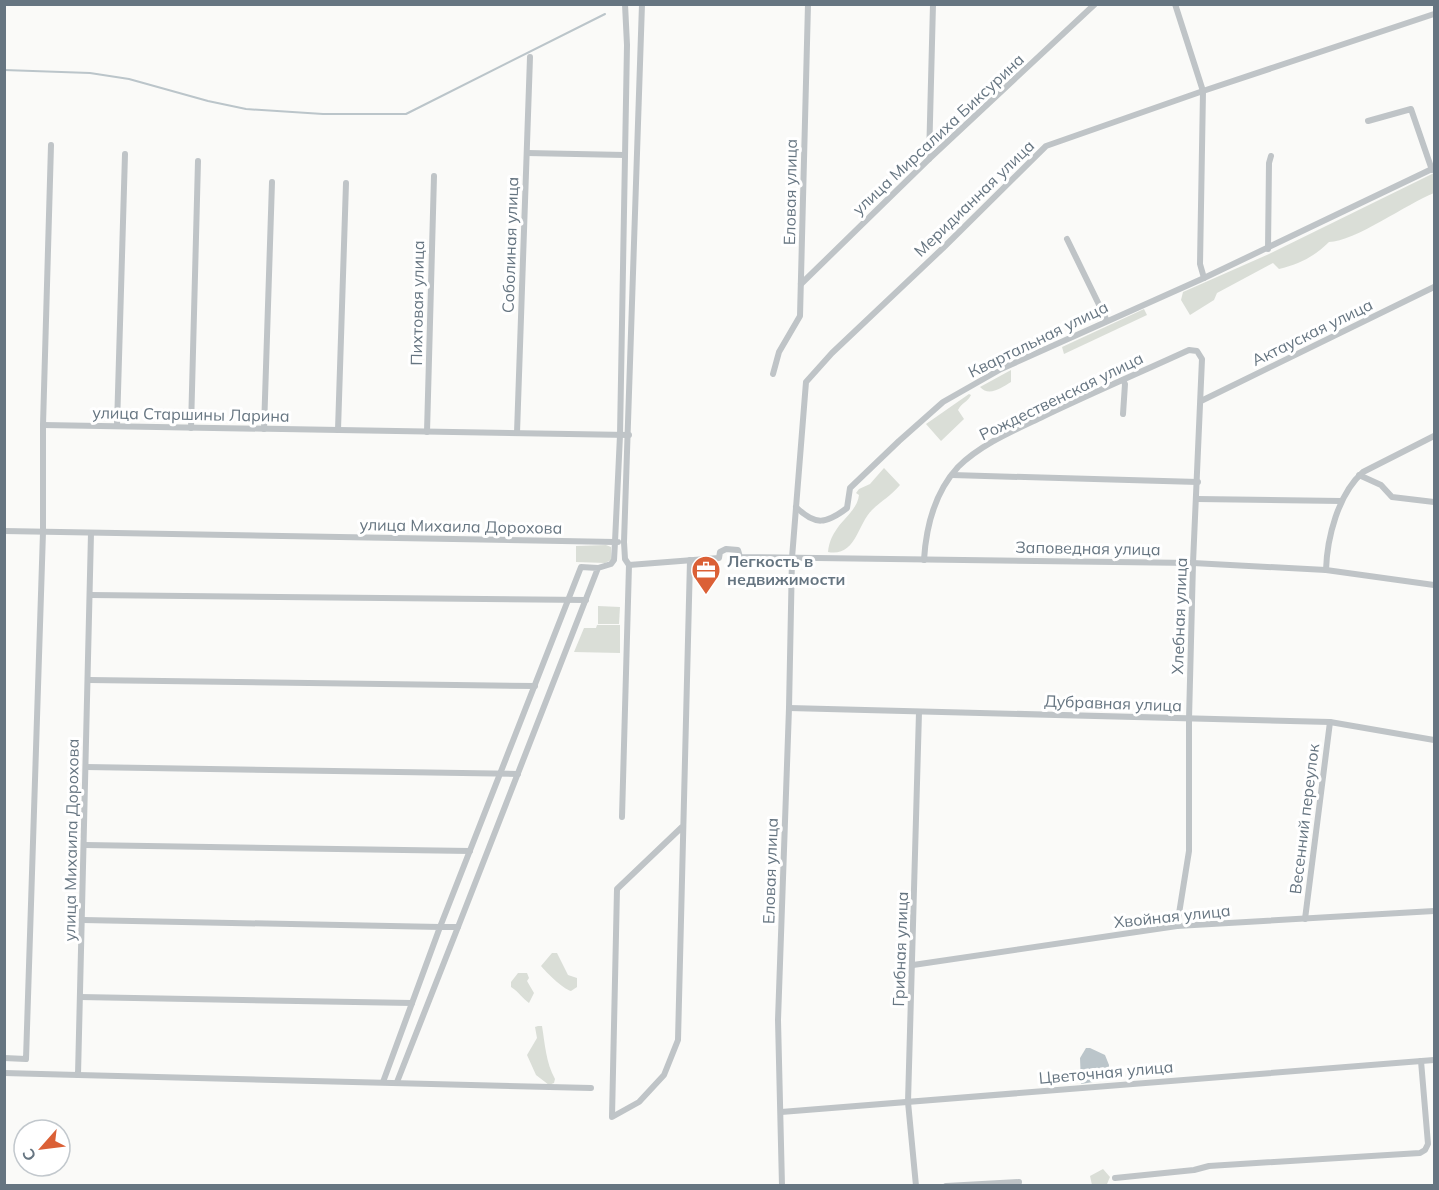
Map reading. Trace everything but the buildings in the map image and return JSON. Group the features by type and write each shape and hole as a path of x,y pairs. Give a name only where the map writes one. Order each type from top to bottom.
{"street":[{"path":"383,1082 440,927 581,567 598,568 611,564 614,560 620,435 627,45 625,4"},
{"path":"622,817 629,565 625,559 624,542 642,4"},
{"name":"Еловая улица","path":"774,374 779,352 800,316 808,4"},
{"path":"929,159 933,4"},
{"name":"улица Мирсалиха Биксурина","path":"801,284 929,159 1095,4"},
{"path":"1174,4 1203,91 1200,264 1204,278 1433,169 1411,109 1368,121"},
{"path":"626,14 641,15"},
{"name":"Меридианная улица","path":"792,558 806,382 832,353 1046,146 1434,14"},
{"name":"Соболиная улица","path":"517,433 530,57"},
{"path":"4,1058 26,1059 43,532 43,425 51,145"},
{"path":"527,153 625,155"},
{"path":"117,426 125,154"},
{"path":"1268,249 1271,156"},
{"path":"191,428 198,161"},
{"name":"Пихтовая улица","path":"428,432 434,176"},
{"path":"264,429 272,182"},
{"path":"338,430 346,183"},
{"path":"1067,239 1107,321"},
{"name":"Квартальная улица","path":"796,507 808,519 819,521 836,516 847,508 850,488 898,441 943,402 1001,369 1204,278"},
{"name":"Актауская улица","path":"1201,401 1434,287"},
{"name":"Хлебная улица","path":"1177,926 1189,851 1189,719 1202,359 1197,351 1189,350"},
{"name":"Рождественская улица","path":"924,560 926,535 932,514 952,475 971,456 1015,430 1189,350"},
{"path":"1123,380 1125,384 1123,414"},
{"name":"улица Старшины Ларина","path":"43,425 629,435"},
{"path":"1326,570 1326,552 1346,491 1359,475 1434,436"},
{"path":"952,475 1198,482"},
{"path":"1359,475 1381,485 1392,497 1434,502"},
{"path":"1197,499 1341,501"},
{"name":"улица Михаила Дорохова","path":"4,531 624,542"},
{"name":"улица Михаила Дорохова","path":"78,1075 91,533"},
{"name":"Заповедная улица","path":"690,560 719,558 720,552 726,549 738,550 740,556 792,558 1194,564 1326,570 1434,585"},
{"name":"Еловая улица","path":"782,1185 778,1020 792,558"},
{"path":"629,565 690,560 678,1040 664,1075 639,1102 612,1116 617,889 682,827"},
{"path":"397,1082 598,568"},
{"path":"90,594 586,600"},
{"path":"89,680 535,686"},
{"name":"Дубравная улица","path":"789,708 1330,722 1434,740"},
{"name":"Грибная улица","path":"916,1185 908,1102 914,965 919,712"},
{"name":"Весенний переулок","path":"1305,919 1330,722"},
{"path":"86,767 518,774"},
{"path":"84,845 470,851"},
{"path":"1434,906 1434,911"},
{"name":"Хвойная улица","path":"914,965 1177,926 1434,911"},
{"path":"83,920 458,927"},
{"path":"80,997 412,1003"},
{"name":"Цветочная улица","path":"781,1112 1434,1060"},
{"path":"1115,1178 1194,1170 1209,1166 1420,1153 1428,1144 1421,1061"},
{"path":"4,1073 591,1088"},
{"path":"946,1185 1019,1182"}],"shaded area":[{"path":"1434,173 1434,193 1366,229 1352,236 1329,242 1312,256 1293,265 1279,269 1273,263 1217,293 1214,300 1190,315 1181,300 1183,292 1269,254"},
{"path":"1144,309 1147,315 1064,354 1062,347"},
{"path":"1011,370 1011,382 1003,387 995,391 987,391 980,387"},
{"path":"969,394 970,397 958,410 964,419 941,441 926,424"},
{"path":"884,468 900,485 872,510 845,550 828,552 834,534 857,502 859,495 856,493 870,484"},
{"path":"606,545 611,547 611,560 605,563 576,562 576,546"},
{"path":"598,606 620,607 619,624 598,624"},
{"path":"597,625 620,625 620,653 574,652 584,628 596,628"},
{"path":"552,953 557,953 568,975 577,978 577,987 571,991 559,984 541,966"},
{"path":"518,973 527,973 529,978 527,981 534,993 529,1003 511,987 511,982"},
{"path":"542,1026 548,1060 555,1079 554,1083 549,1085 536,1075 527,1055 537,1038 535,1027"},
{"path":"1086,1048 1105,1055 1109,1071 1093,1082 1081,1084 1080,1058"},
{"path":"1103,1169 1110,1177 1107,1184 1092,1185 1090,1176"}],"waterway":[{"path":"4,70 90,73 129,79 246,109 323,114 406,114 605,14"}],"place":[{"name":"Легкость в недвижимости","path":"706,596"}]}
